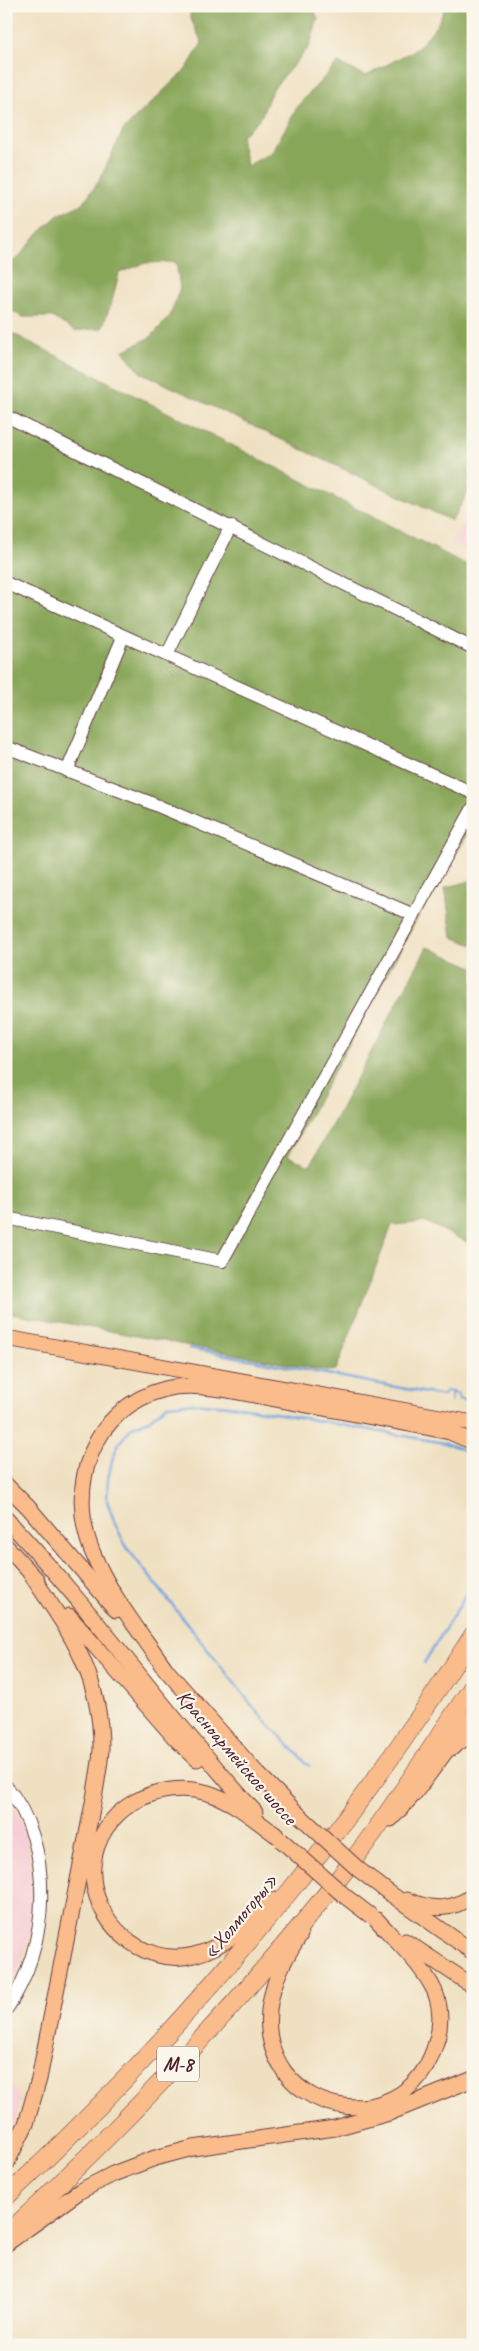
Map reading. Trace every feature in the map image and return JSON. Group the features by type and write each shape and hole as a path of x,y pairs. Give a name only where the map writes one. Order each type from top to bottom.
{"highway":[{"name":"«Холмогоры»","path":"6,2197 61,2146 192,2008 263,1925 316,1859 413,1726 473,1635"},
{"name":"М-8","path":"6,2235 78,2168 154,2091 270,1961 340,1877 390,1808 473,1686"}],"main road":[{"path":"6,1338 473,1423"},
{"path":"167,1671 113,1591 96,1560 81,1511 82,1485 88,1461 110,1423 128,1406 165,1389 190,1386 222,1389 450,1432 473,1442"},
{"name":"Красноармейское шоссе","path":"6,1485 72,1557 167,1671 255,1771 299,1815 358,1869 473,1952"},
{"name":"Красноармейское шоссе","path":"6,1519 61,1580 195,1744 279,1838 346,1898 436,1963 473,1986"},
{"path":"6,1546 175,1738 246,1803"},
{"path":"6,2165 26,2124 39,2079 95,1793 101,1749 98,1710 89,1672 72,1636 30,1573"},
{"path":"454,1664 473,1626"},
{"path":"374,1918 415,1961 432,1985 440,2021 438,2037 427,2066 402,2092 383,2103 360,2107 338,2106 315,2099 297,2086 280,2068 272,2050 268,2029 268,2010 273,1987 282,1964 340,1877 414,1794 473,1715"},
{"path":"439,1761 457,1743 473,1736"},
{"path":"279,1838 241,1810 210,1794 187,1788 162,1790 140,1798 124,1808 109,1824 98,1843 93,1866 96,1890 103,1912 116,1930 133,1945 153,1954 173,1958 194,1956 216,1947 238,1932 273,1902 316,1859"},
{"path":"388,1892 417,1904 437,1909 449,1908 465,1902 473,1895"},
{"path":"6,2244 80,2191 113,2174 155,2158 193,2148 335,2128 389,2113 473,2079"}],"street":[{"path":"6,416 231,526 473,648"},
{"path":"167,655 231,526"},
{"path":"6,583 473,794"},
{"path":"67,771 123,637"},
{"path":"6,747 144,800 414,914"},
{"path":"6,1218 222,1261 473,808"},
{"path":"6,1786 27,1818 36,1844 40,1877 36,1941 28,1966 14,1998 6,2010"}],"shaded area":[{"path":"473,506 473,554 452,543"},
{"path":"6,1796 27,1834 33,1898 30,1932 20,1968 6,1992"},
{"path":"6,2082 22,2099 15,2122 6,2131"}],"green space":[{"path":"191,6 313,6 318,19 309,47 272,90 261,117 241,137 247,166 272,152 299,104 338,63 366,76 418,48 437,25 446,6 473,6 473,483 452,521 140,372 123,351 151,337 170,316 180,288 176,262 145,263 119,273 112,301 102,328 75,331 52,317 23,317 6,308 6,265 18,258 36,236 57,216 82,204 99,181 124,129 187,68 202,43 190,17"},
{"path":"6,330 473,568 473,825 416,921 288,1156 310,1166 427,947 473,967 473,1245 426,1222 392,1225 336,1370 326,1371 6,1312"},
{"path":"473,880 473,945 452,937 445,888"}],"waterway":[{"path":"189,1348 443,1396 446,1391 458,1394 459,1399 473,1402"},
{"path":"451,1402 452,1392"},
{"path":"309,1766 258,1713 127,1548 115,1524 107,1501 108,1480 112,1460 119,1443 132,1427 149,1420 167,1405 192,1403 241,1407 444,1443 459,1448 473,1457"},
{"path":"424,1663 473,1584"}]}
